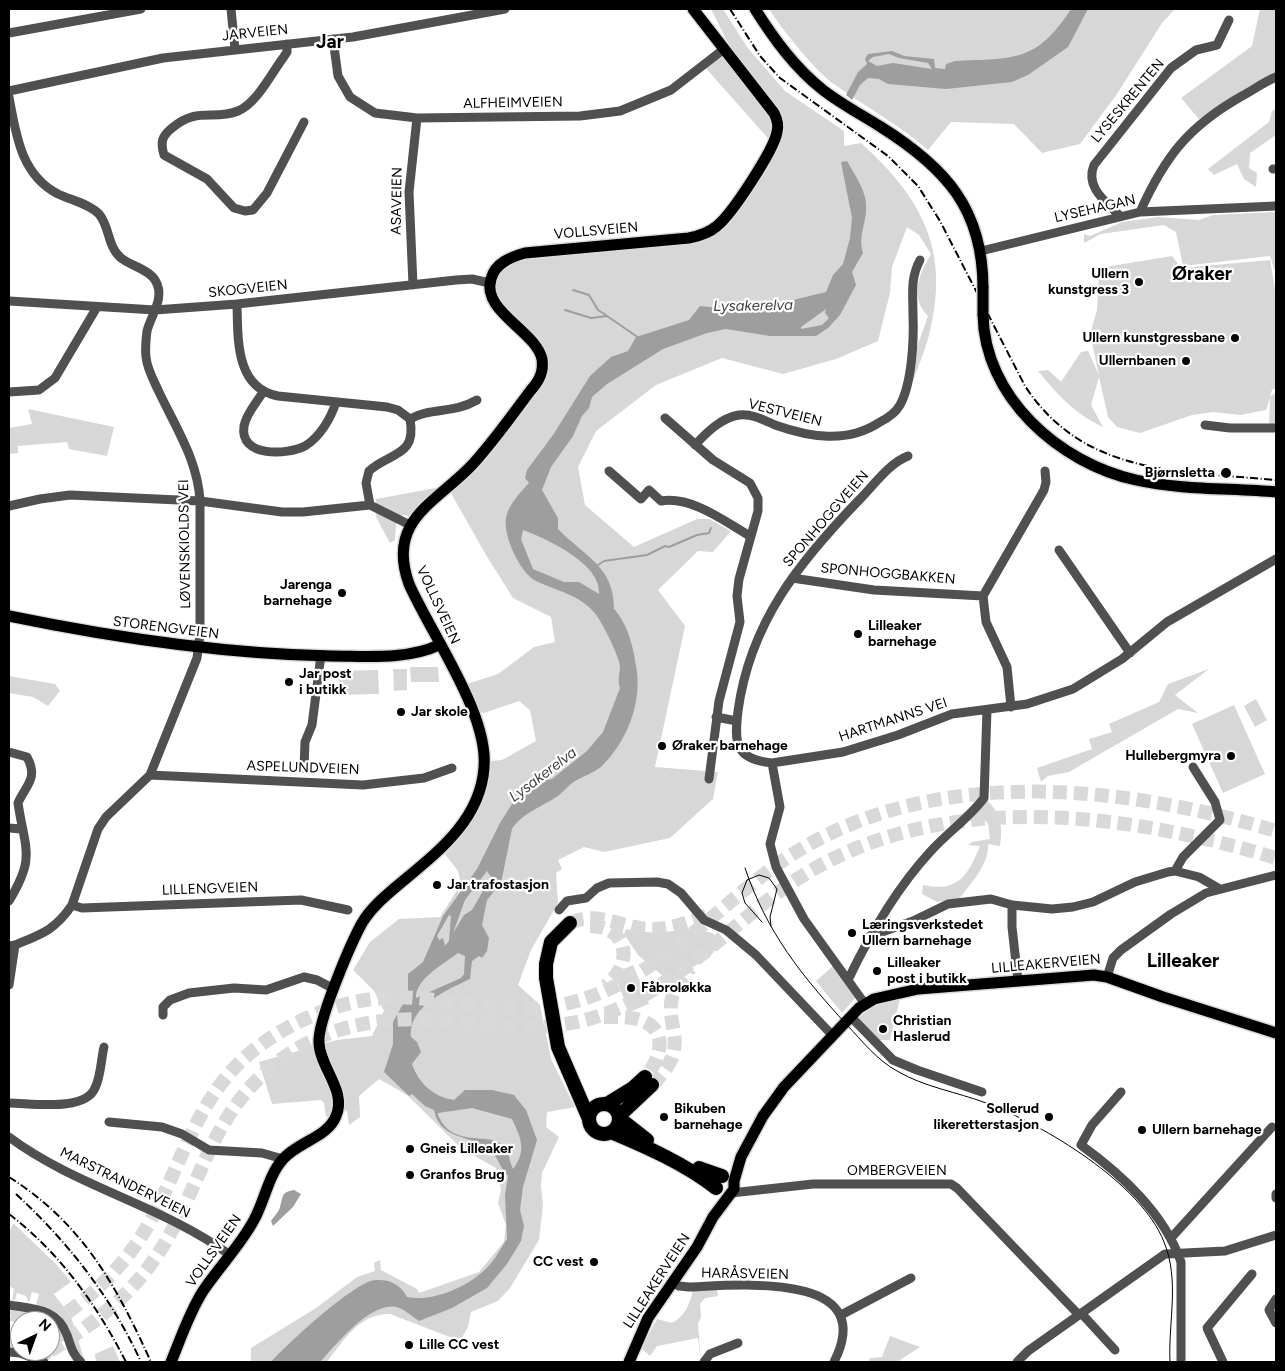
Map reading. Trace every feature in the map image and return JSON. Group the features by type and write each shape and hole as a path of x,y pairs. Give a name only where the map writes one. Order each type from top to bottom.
{"highway":[{"path":"573,927 557,948 553,964 556,1000 567,1065 575,1082 596,1104 616,1109 619,1117 650,1142 702,1169 726,1185"},
{"path":"649,1081 619,1117 617,1126 612,1132 605,1134 597,1132 590,1125 589,1119 596,1104 634,1088 649,1081"},
{"path":"612,1132 726,1185"}],"main road":[{"name":"VOLLSVEIEN","path":"171,1362 197,1302 254,1220 272,1176 283,1159 329,1126 337,1115 340,1104 338,1093 321,1056 318,1042 320,1025 366,917 377,904 453,836 469,815 480,788 485,754 482,733 473,710 405,574 402,548 410,526 420,512 480,456 533,388 542,373 540,353 499,308 492,297 490,283 496,269 502,263 525,253 688,238 705,234 721,223 769,152 778,127 771,107 693,9"},
{"path":"754,9 792,60 832,97 882,127 925,158 952,185 971,217 981,251 983,314 989,355 1005,390 1037,427 1072,454 1108,472 1137,480 1276,492"},
{"name":"STORENGVEIEN","path":"9,616 107,636 198,649 321,655 418,654 439,645"},
{"name":"LILLEAKERVEIEN","path":"628,1362 648,1318 701,1241 726,1185 755,1128 778,1095 865,1004 884,996 908,990 1089,974 1107,977"},
{"path":"1107,977 1162,997 1276,1033"}],"street":[{"path":"9,33 141,9"},
{"path":"231,9 235,48"},
{"name":"JARVEIEN","path":"9,91 163,58 235,48 332,40 505,9"},
{"name":"LYSESKRENTEN","path":"1120,216 1094,189 1091,172 1094,165 1172,68 1196,50 1217,45 1228,20"},
{"name":"ALFHEIMVEIEN","path":"332,40 338,76 350,97 375,113 417,118 580,116 620,111 671,90 724,49"},
{"path":"287,44 287,52 245,107 229,113 190,116 166,132 161,146 164,155 200,173 228,204 245,211 253,210 267,192 304,122"},
{"path":"1140,212 1164,164 1192,130 1225,106 1276,77"},
{"name":"LØVENSKIOLDS VEI","path":"9,97 18,143 32,173 48,188 92,209 100,215 114,251 128,263 152,276 157,282 159,297 148,330 147,366 193,460 199,479 200,501 198,649 192,674 150,775 106,817 98,829 72,905 53,929 12,945"},
{"name":"ASAVEIEN","path":"413,285 409,192 417,118"},
{"name":"LYSEHAGAN","path":"981,251 1140,212 1276,206"},
{"name":"VESTVEIEN","path":"696,444 718,424 738,415 752,416 794,432 826,437 837,437 864,430 887,418 900,404 909,376 913,316 911,284 920,260"},
{"name":"SKOGVEIEN","path":"9,301 156,310 237,304 472,279 490,283"},
{"path":"237,304 238,341 243,368 254,384 263,392 278,396 387,407 398,410 410,419 411,434 407,447 402,452 369,471 366,483 370,505"},
{"path":"9,392 39,390 55,378 97,307"},
{"path":"263,392 247,417 244,431 250,444 257,449 268,452 293,451 311,442 328,420 336,402"},
{"path":"410,419 418,415 464,408 477,400"},
{"path":"665,418 713,460 750,483 757,492 758,511 737,589 740,622 724,678 716,717 710,779"},
{"path":"1205,426 1276,428"},
{"name":"SPONHOGGVEIEN","path":"772,763 759,762 743,754 736,740 743,681 752,652 776,600 792,578 842,517 892,466 908,456"},
{"path":"1011,707 1007,668 986,622 983,596 1044,490 1046,482 1045,470"},
{"path":"609,471 641,499 649,490 661,500 674,499 693,504 750,536"},
{"path":"9,506 47,497 70,495 200,501 282,512 303,512 370,505 410,526"},
{"path":"1059,550 1130,653"},
{"name":"HARTMANNS VEI","path":"772,763 843,752 898,735 952,714 1028,704 1073,689 1107,670 1167,622 1276,559"},
{"name":"SPONHOGGBAKKEN","path":"792,578 874,590 983,596"},
{"path":"304,768 305,742 312,725 321,655"},
{"path":"848,980 868,937 918,865 984,798 987,710"},
{"path":"716,717 737,721"},
{"path":"9,752 27,757 30,763 30,785 18,803 26,845 26,865 10,896"},
{"path":"772,763 780,807 771,838 772,856 783,883 804,919 865,1004"},
{"path":"1175,871 1183,857 1220,820 1215,802 1193,767"},
{"name":"ASPELUNDVEIEN","path":"150,775 363,785 394,783 424,778 452,768"},
{"path":"9,828 22,828"},
{"path":"868,937 913,921 948,904 991,900 1012,905 1052,909 1075,906 1094,902 1152,875 1175,871 1207,880 1218,888"},
{"name":"LILLEAKERVEIEN","path":"1107,977 1113,958 1121,950 1187,903 1218,888 1276,874"},
{"path":"559,910 567,901 586,898 597,888 609,883 657,882 668,884 681,893 704,920 726,930 756,955 833,1036"},
{"name":"LILLENGVEIEN","path":"72,905 82,908 301,900 348,910"},
{"path":"1012,905 1012,927 1018,980"},
{"path":"9,985 12,945"},
{"path":"164,1015 163,1007 170,1000 189,993 234,988 266,990 304,977 317,980 334,989"},
{"path":"851,1017 893,1060 982,1092"},
{"path":"9,1103 75,1104 90,1096 96,1088 104,1046"},
{"path":"1121,1092 1092,1125 1081,1145 1124,1179 1152,1210 1178,1252 1182,1262 1181,1362"},
{"path":"109,1122 162,1127 182,1134 209,1150 262,1153 283,1159"},
{"path":"1171,1238 1272,1127"},
{"name":"MARSTRANDERVEIEN","path":"9,1137 60,1167 183,1226 230,1255"},
{"name":"OMBERGVEIEN","path":"726,1185 751,1189 813,1184 951,1184 1115,1350"},
{"path":"1018,1362 1028,1351 1165,1254 1225,1251 1276,1236"},
{"path":"1223,1362 1207,1328 1252,1274"},
{"path":"834,1362 844,1332 841,1315 911,1278"},
{"name":"HARÅSVEIEN","path":"672,1282 679,1286 689,1287 760,1286 795,1289 820,1296 832,1304 841,1315"},
{"path":"1276,1299 1269,1310 1276,1323"},
{"path":"9,1305 42,1309 56,1317 63,1326 72,1352 81,1362"},
{"path":"704,1362 710,1354 738,1343"},
{"path":"9,1352 20,1353 44,1362"}],"shaded area":[{"path":"711,9 723,9 747,47 785,91 844,131 844,146 861,143 900,184 914,205 926,226 933,250 936,275 935,302 930,331 924,350 913,381 914,355 928,316 922,309 919,301 918,285 923,269 931,254 919,235 907,227 892,267 890,293 878,341 836,359 783,374 722,358 656,385 596,431 578,467 585,505 634,547 697,519 709,519 731,531 713,552 698,551 658,590 685,626 655,767 718,772 713,799 670,838 604,852 584,847 558,860 562,869 556,873 558,903 531,950 518,985 540,1005 551,1059 575,1107 547,1112 546,1127 559,1137 542,1173 543,1205 539,1240 510,1288 498,1301 471,1312 468,1327 460,1341 390,1314 379,1315 361,1323 353,1330 327,1362 251,1362 251,1348 316,1308 357,1277 375,1271 374,1263 380,1260 381,1270 417,1289 419,1293 479,1272 504,1242 506,1225 498,1203 501,1190 496,1168 462,1149 407,1095 379,1079 359,1096 360,1117 349,1125 347,1111 337,1107 332,1116 326,1117 324,1103 321,1100 272,1104 259,1062 337,1040 372,1036 384,1011 374,991 353,970 370,942 399,919 440,917 461,884 458,871 445,854 464,832 482,802 491,761 502,760 536,741 530,710 519,701 484,713 473,710 461,686 498,674 534,647 555,642 551,617 513,598 448,488 533,388 542,363 499,308 492,276 519,255 677,239 721,223 773,144 703,65 730,47"},
{"path":"769,9 1175,9 1162,23 1117,94 1080,144 1042,153 1014,124 951,122 928,150 904,131 843,91 824,76 798,47"},
{"path":"1071,9 1088,9 1068,47 1028,75 1012,82 946,89 888,84 879,79 868,78 860,85 852,100 846,95 858,72 867,64 865,59 868,54 892,51 904,56 934,59 935,68 945,69 946,64 955,61 993,59 1022,54 1046,39 1058,27","holes":["889,54 899,58 928,63 932,69 893,63 877,66 868,61 873,57"]},
{"path":"1260,9 1276,9 1276,74 1248,87 1225,106 1199,119 1181,98 1252,46"},
{"path":"1276,109 1276,135 1250,153 1249,168 1257,173 1256,187 1244,179 1237,164 1214,175 1208,169 1269,122 1272,111"},
{"path":"847,161 861,185 866,204 861,237 863,253 852,272 856,285 840,315 828,328 816,336 770,336 726,329 707,333 663,349 607,384 592,397 589,408 582,416 573,436 551,467 542,490 558,518 558,529 596,563 609,582 613,594 614,609 624,623 630,639 637,672 637,698 625,735 602,766 572,783 558,796 521,819 512,829 501,883 487,900 482,925 489,938 487,951 482,958 479,956 472,961 470,979 440,994 422,1008 412,1026 411,1037 417,1042 421,1052 412,1064 419,1078 434,1093 454,1100 465,1090 492,1090 514,1095 526,1110 537,1140 523,1187 520,1210 524,1226 521,1241 507,1264 487,1288 452,1308 419,1321 399,1308 386,1307 375,1311 354,1326 320,1362 271,1362 338,1301 366,1283 376,1280 390,1282 402,1289 407,1297 426,1298 446,1293 473,1280 495,1258 507,1239 505,1195 508,1176 495,1156 482,1145 449,1132 437,1120 434,1110 425,1106 412,1094 409,1096 384,1072 393,1044 393,1022 408,995 408,974 423,962 443,916 477,869 500,823 520,791 529,783 552,779 587,751 603,732 620,688 620,666 617,655 600,621 587,605 566,593 530,577 519,562 510,544 506,526 507,513 515,499 529,483 525,478 527,470 553,435 590,376 611,357 628,351 636,337 689,320 700,306 737,310 756,309 826,292 833,275 843,264 850,238 852,218 841,162","holes":["826,309 825,313 829,318 822,325 801,329 801,327","523,530 558,546 583,563 598,583 599,594 579,582 564,582 533,569 521,539","487,871 491,877 472,910 464,915 453,933 465,900","449,915 451,916 449,941 445,946 443,938 439,940 437,936","458,953 465,956 464,974 461,978 416,998 420,984 431,972","472,1108 512,1119 521,1144 520,1156 513,1169 505,1147 498,1142 462,1136 453,1132 445,1126 438,1113"]},
{"path":"1276,212 1276,275 1270,256 1183,266 1176,232 1164,225 1101,234 1084,243 1084,234 1090,236 1122,222 1158,217 1199,220 1213,215"},
{"name":"Ullernbanen","path":"1172,256 1181,268 1270,260 1276,295 1276,388 1272,390 1270,396 1276,393 1276,425 1269,425 1270,398 1266,410 1240,415 1213,412 1192,415 1140,433 1117,427 1108,417 1099,377 1091,405 1103,427 1067,403 1038,371 1048,370 1061,382 1081,352 1088,351 1099,375 1090,334 1097,310 1099,268"},
{"path":"28,409 114,427 107,456 69,449 67,442 18,446 18,453 9,454 9,428 32,424"},
{"path":"441,487 409,516 401,515 396,524 395,540 390,543 376,517 376,499"},
{"path":"410,667 438,667 439,682 411,682"},
{"path":"393,669 407,669 407,690 394,691"},
{"path":"1209,669 1175,695 1198,713 1178,709 1069,772 1048,776 1041,782 1037,768 1092,749 1089,739 1112,732 1109,724 1159,702 1168,684"},
{"path":"378,670 379,694 339,695 338,671"},
{"path":"9,676 55,684 60,691 48,706 33,697 9,693"},
{"path":"1256,699 1267,720 1255,727 1244,706"},
{"name":"Hullebergmyra","path":"1234,705 1265,774 1223,793 1192,724"},
{"path":"988,801 996,811 1000,822 1000,846 988,844 986,859 974,880 959,899 937,902 922,894 923,885 935,887 953,884 966,874 980,846 968,845 972,842 990,839 988,824 983,817 965,822"},
{"path":"626,929 655,933 691,929 713,933 718,941 715,950 709,958 689,969 676,982 671,983 638,955 624,934"},
{"name":"Fåbroløkka","path":"633,965 649,1004 629,1012 614,973"},
{"path":"833,966 857,996 842,1013 816,981"},
{"path":"900,999 890,1040 877,1040 858,1019 877,1005"},
{"path":"294,1190 301,1194 293,1207 273,1226 271,1221 278,1212 283,1196 287,1192"},
{"path":"13,1223 57,1265 71,1282 54,1294 71,1317 85,1362 73,1345 68,1329 60,1318 60,1311 50,1311 36,1305 39,1294 32,1292 29,1303 26,1296 17,1293 15,1300 12,1300 14,1289 9,1286 9,1234"},
{"path":"693,1290 717,1290 718,1296 705,1298 700,1304 701,1317 698,1324 701,1362 698,1338 657,1346 650,1356 641,1348 657,1319 672,1323 677,1320 686,1309"},
{"path":"60,1330 64,1341 60,1344"},
{"path":"890,1336 920,1347 897,1362 869,1362 870,1358 882,1357"},
{"path":"113,1346 120,1362 96,1362 95,1354"}],"waterway":[{"path":"573,290 589,295 598,310 606,315"},
{"path":"565,310 591,318 607,316 639,338"},
{"path":"598,565 604,561 647,555 665,546 669,547 697,535 709,533 711,528"}],"tunnel":[{"path":"60,1317 105,1282 138,1242 159,1204 204,1109 235,1067 255,1049 273,1037 291,1026 331,1008 373,999 395,997 493,1008 530,1009 569,1003 598,994 650,966 767,872 824,837 884,812 948,798 1014,792 1081,793 1148,801 1213,814 1276,831"},
{"path":"60,1344 119,1300 153,1261 170,1235 220,1130 235,1106 254,1083 279,1061 315,1039 354,1026 395,1020 437,1020 532,1027 570,1023 616,1010 642,997 666,981 690,964 780,891 836,857 895,835 958,822 1022,817 1087,820 1152,828 1215,841 1276,858"},
{"path":"570,923 590,918 639,928 658,929 711,914"},
{"path":"590,926 613,932 620,939 623,948 620,968 605,986"},
{"path":"652,1085 667,1068 673,1055 675,1041 671,1002 677,986 690,968"},
{"path":"604,1017 638,1019 651,1026 657,1032 659,1040 658,1056 645,1077"}],"tram line":[{"path":"745,868 764,913 787,952 815,989 883,1062 907,1077 986,1103 1035,1126 1062,1141 1088,1159 1135,1198 1152,1220 1164,1242 1169,1257 1172,1287 1170,1362"},
{"path":"762,922 745,903 742,893 747,880 759,875 769,878 777,889 770,917 771,926"}],"railway":[{"path":"730,9 760,56 780,78 888,156 918,186 940,221 1025,386 1049,416 1076,437 1105,453 1137,463 1170,470 1276,480"},
{"path":"9,1177 35,1195 57,1215 95,1258 124,1307 151,1362"},
{"path":"16,1194 71,1251 87,1272 117,1316 141,1362"},
{"path":"9,1214 45,1246 76,1281 103,1320 126,1362"}],"place":[{"name":"Ullern kunstgress 3","path":"1139,282"},
{"name":"Ullern kunstgressbane","path":"1235,338"},
{"name":"Ullernbanen","path":"1186,361"},
{"name":"Bjørnsletta","path":"1226,473"},
{"name":"Jarenga barnehage","path":"342,593"},
{"name":"Lilleaker barnehage","path":"858,634"},
{"name":"Jar post i butikk","path":"289,682"},
{"name":"Jar skole","path":"401,712"},
{"name":"Øraker barnehage","path":"662,746"},
{"name":"Hullebergmyra","path":"1231,756"},
{"name":"Jar trafostasjon","path":"437,885"},
{"name":"Læringsverkstedet Ullern barnehage","path":"852,933"},
{"name":"Lilleaker post i butikk","path":"877,971"},
{"name":"Fåbroløkka","path":"631,988"},
{"name":"Christian Haslerud","path":"883,1029"},
{"name":"Bikuben barnehage","path":"664,1117"},
{"name":"Sollerud likeretterstasjon","path":"1049,1117"},
{"name":"Ullern barnehage","path":"1142,1130"},
{"name":"Gneis Lilleaker","path":"410,1149"},
{"name":"Granfos Brug","path":"410,1175"},
{"name":"CC vest","path":"594,1262"},
{"name":"Lille CC vest","path":"409,1345"}],"district":[{"name":"Jar","path":"330,42"},
{"name":"Øraker","path":"1202,274"},
{"name":"Lilleaker","path":"1183,961"}],"water label":[{"name":"Lysakerelva","path":"753,306"},
{"name":"Lysakerelva","path":"543,775"}]}
